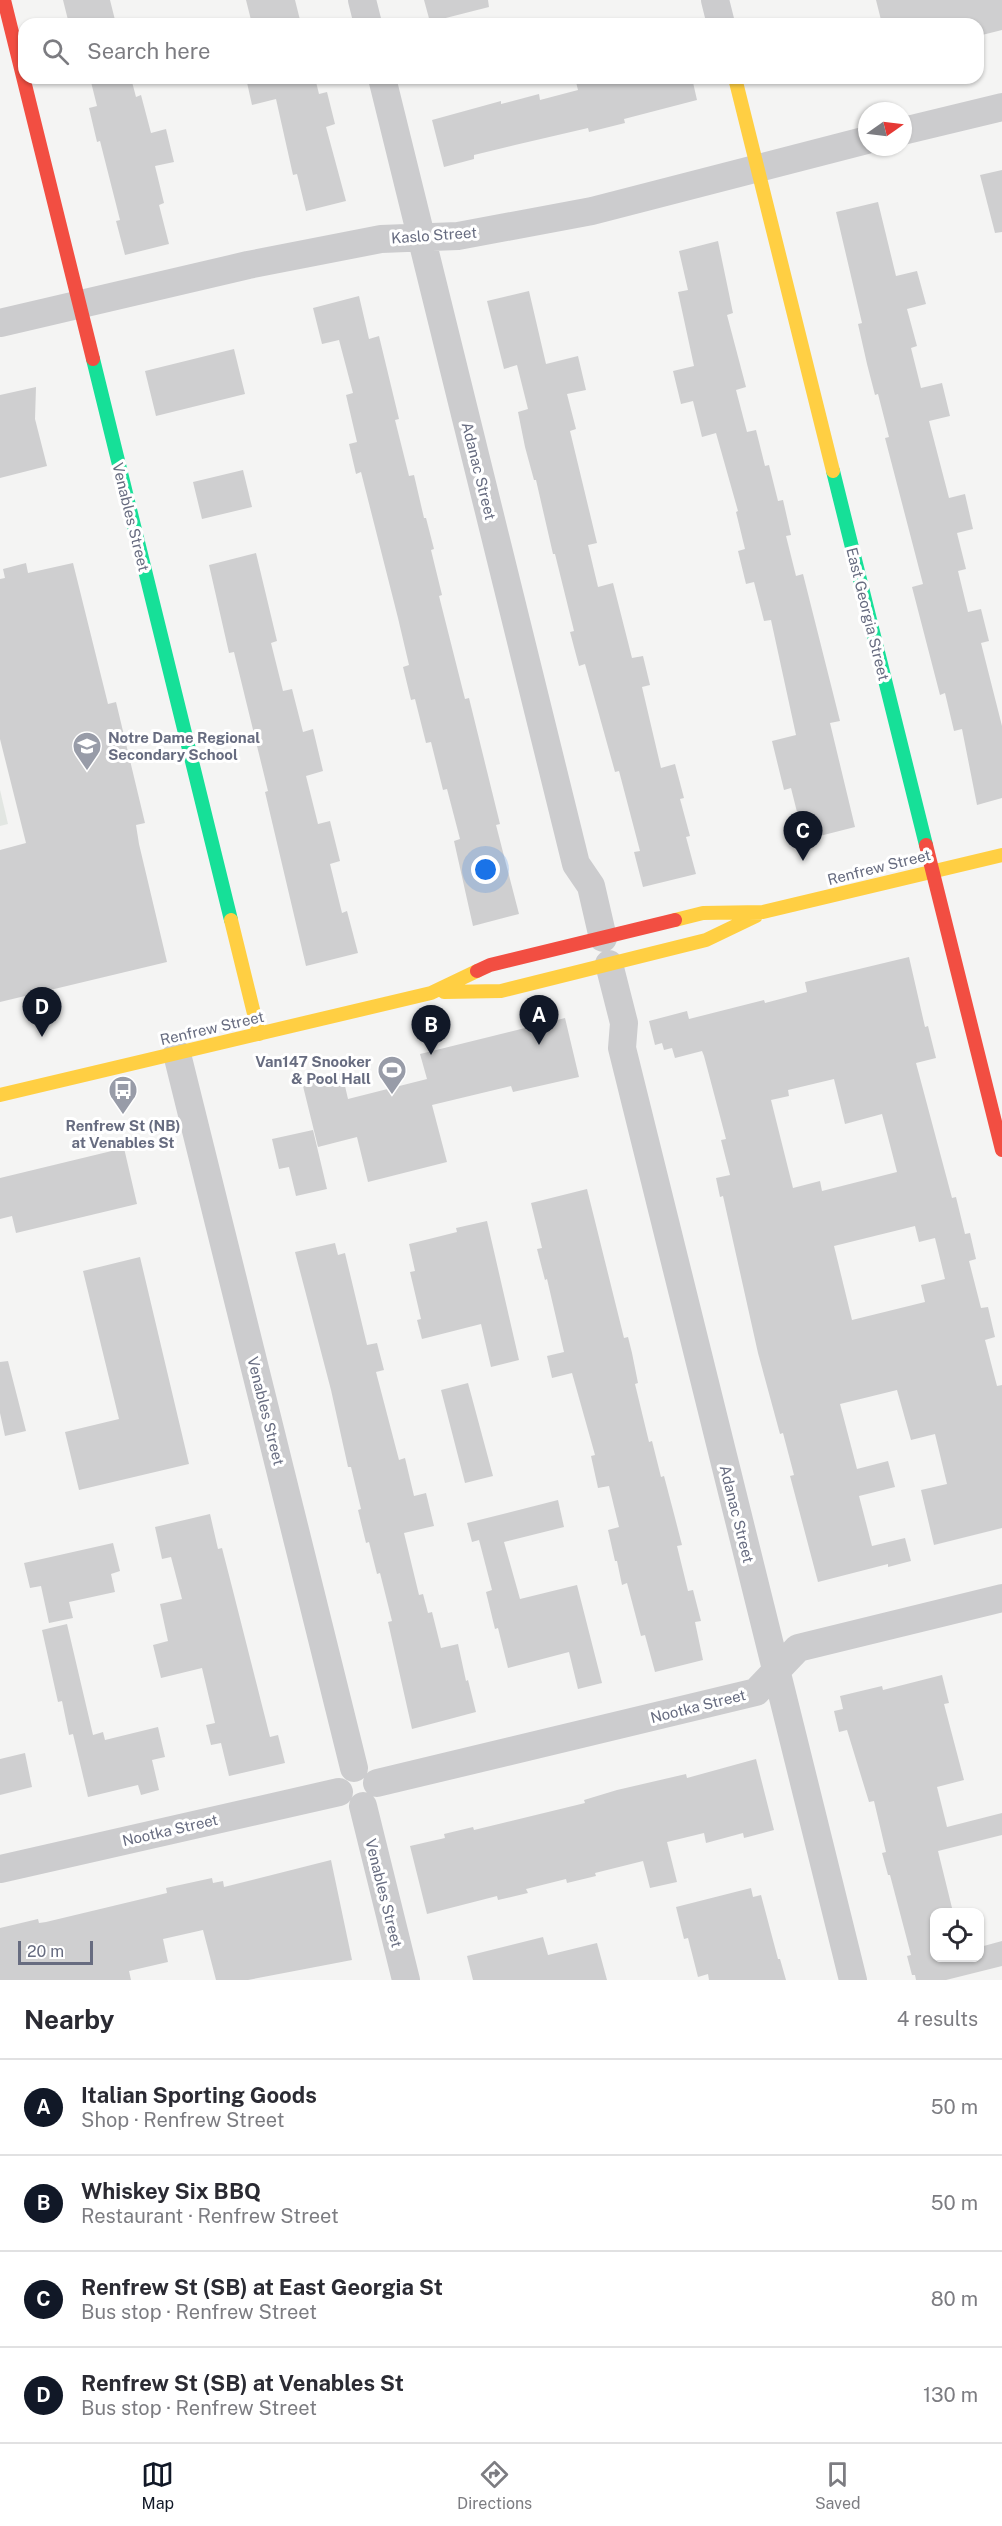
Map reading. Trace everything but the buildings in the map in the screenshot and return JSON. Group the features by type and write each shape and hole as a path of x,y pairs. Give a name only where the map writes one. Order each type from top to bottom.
{"street":[{"name":"Venables Street","path":"4,0 18,57"},
{"path":"362,0 366,18"},
{"path":"715,0 720,18"},
{"name":"Venables Street","path":"25,84 259,1034"},
{"name":"Adanac Street","path":"383,84 576,864 591,886 610,1028 622,1048 853,1980"},
{"name":"East Georgia Street","path":"736,84 1002,1150"},
{"path":"912,129 1002,107"},
{"name":"Kaslo Street","path":"0,323 248,265 381,239 458,236 592,211 858,142"},
{"name":"Renfrew Street","path":"431,993 490,965 706,940 763,912 1002,855"},
{"name":"Renfrew Street","path":"0,1095 431,993 501,991 703,913 763,912"},
{"name":"Venables Street","path":"177,1054 403,1970"},
{"name":"Nootka Street","path":"0,1869 756,1692 798,1648 1002,1598"}],"shaded area":[{"path":"0,790 8,824 0,826"}],"traffic: fast":[{"path":"93,359 231,920"},
{"path":"833,471 926,845"}],"traffic: slow":[{"path":"736,84 833,471"},
{"path":"675,920 703,913 763,912 1002,855"},
{"path":"444,992 501,991 706,940 756,916"},
{"path":"231,920 259,1034"},
{"path":"0,1095 431,993 477,971"}],"traffic: jam":[{"path":"4,0 18,56"},
{"path":"25,84 93,359"},
{"path":"926,845 1002,1150"},
{"path":"477,971 490,965 675,920"}],"place":[{"name":"Notre Dame Regional Secondary School","path":"87,772"},
{"name":"Renfrew St (SB) at East Georgia St","path":"803,861"},
{"name":"Renfrew St (SB) at Venables St","path":"42,1037"},
{"name":"Italian Sporting Goods","path":"539,1045"},
{"name":"Whiskey Six BBQ","path":"431,1055"},
{"name":"Van147 Snooker & Pool Hall","path":"392,1096"},
{"name":"Renfrew St (NB) at Venables St","path":"123,1116"}]}
